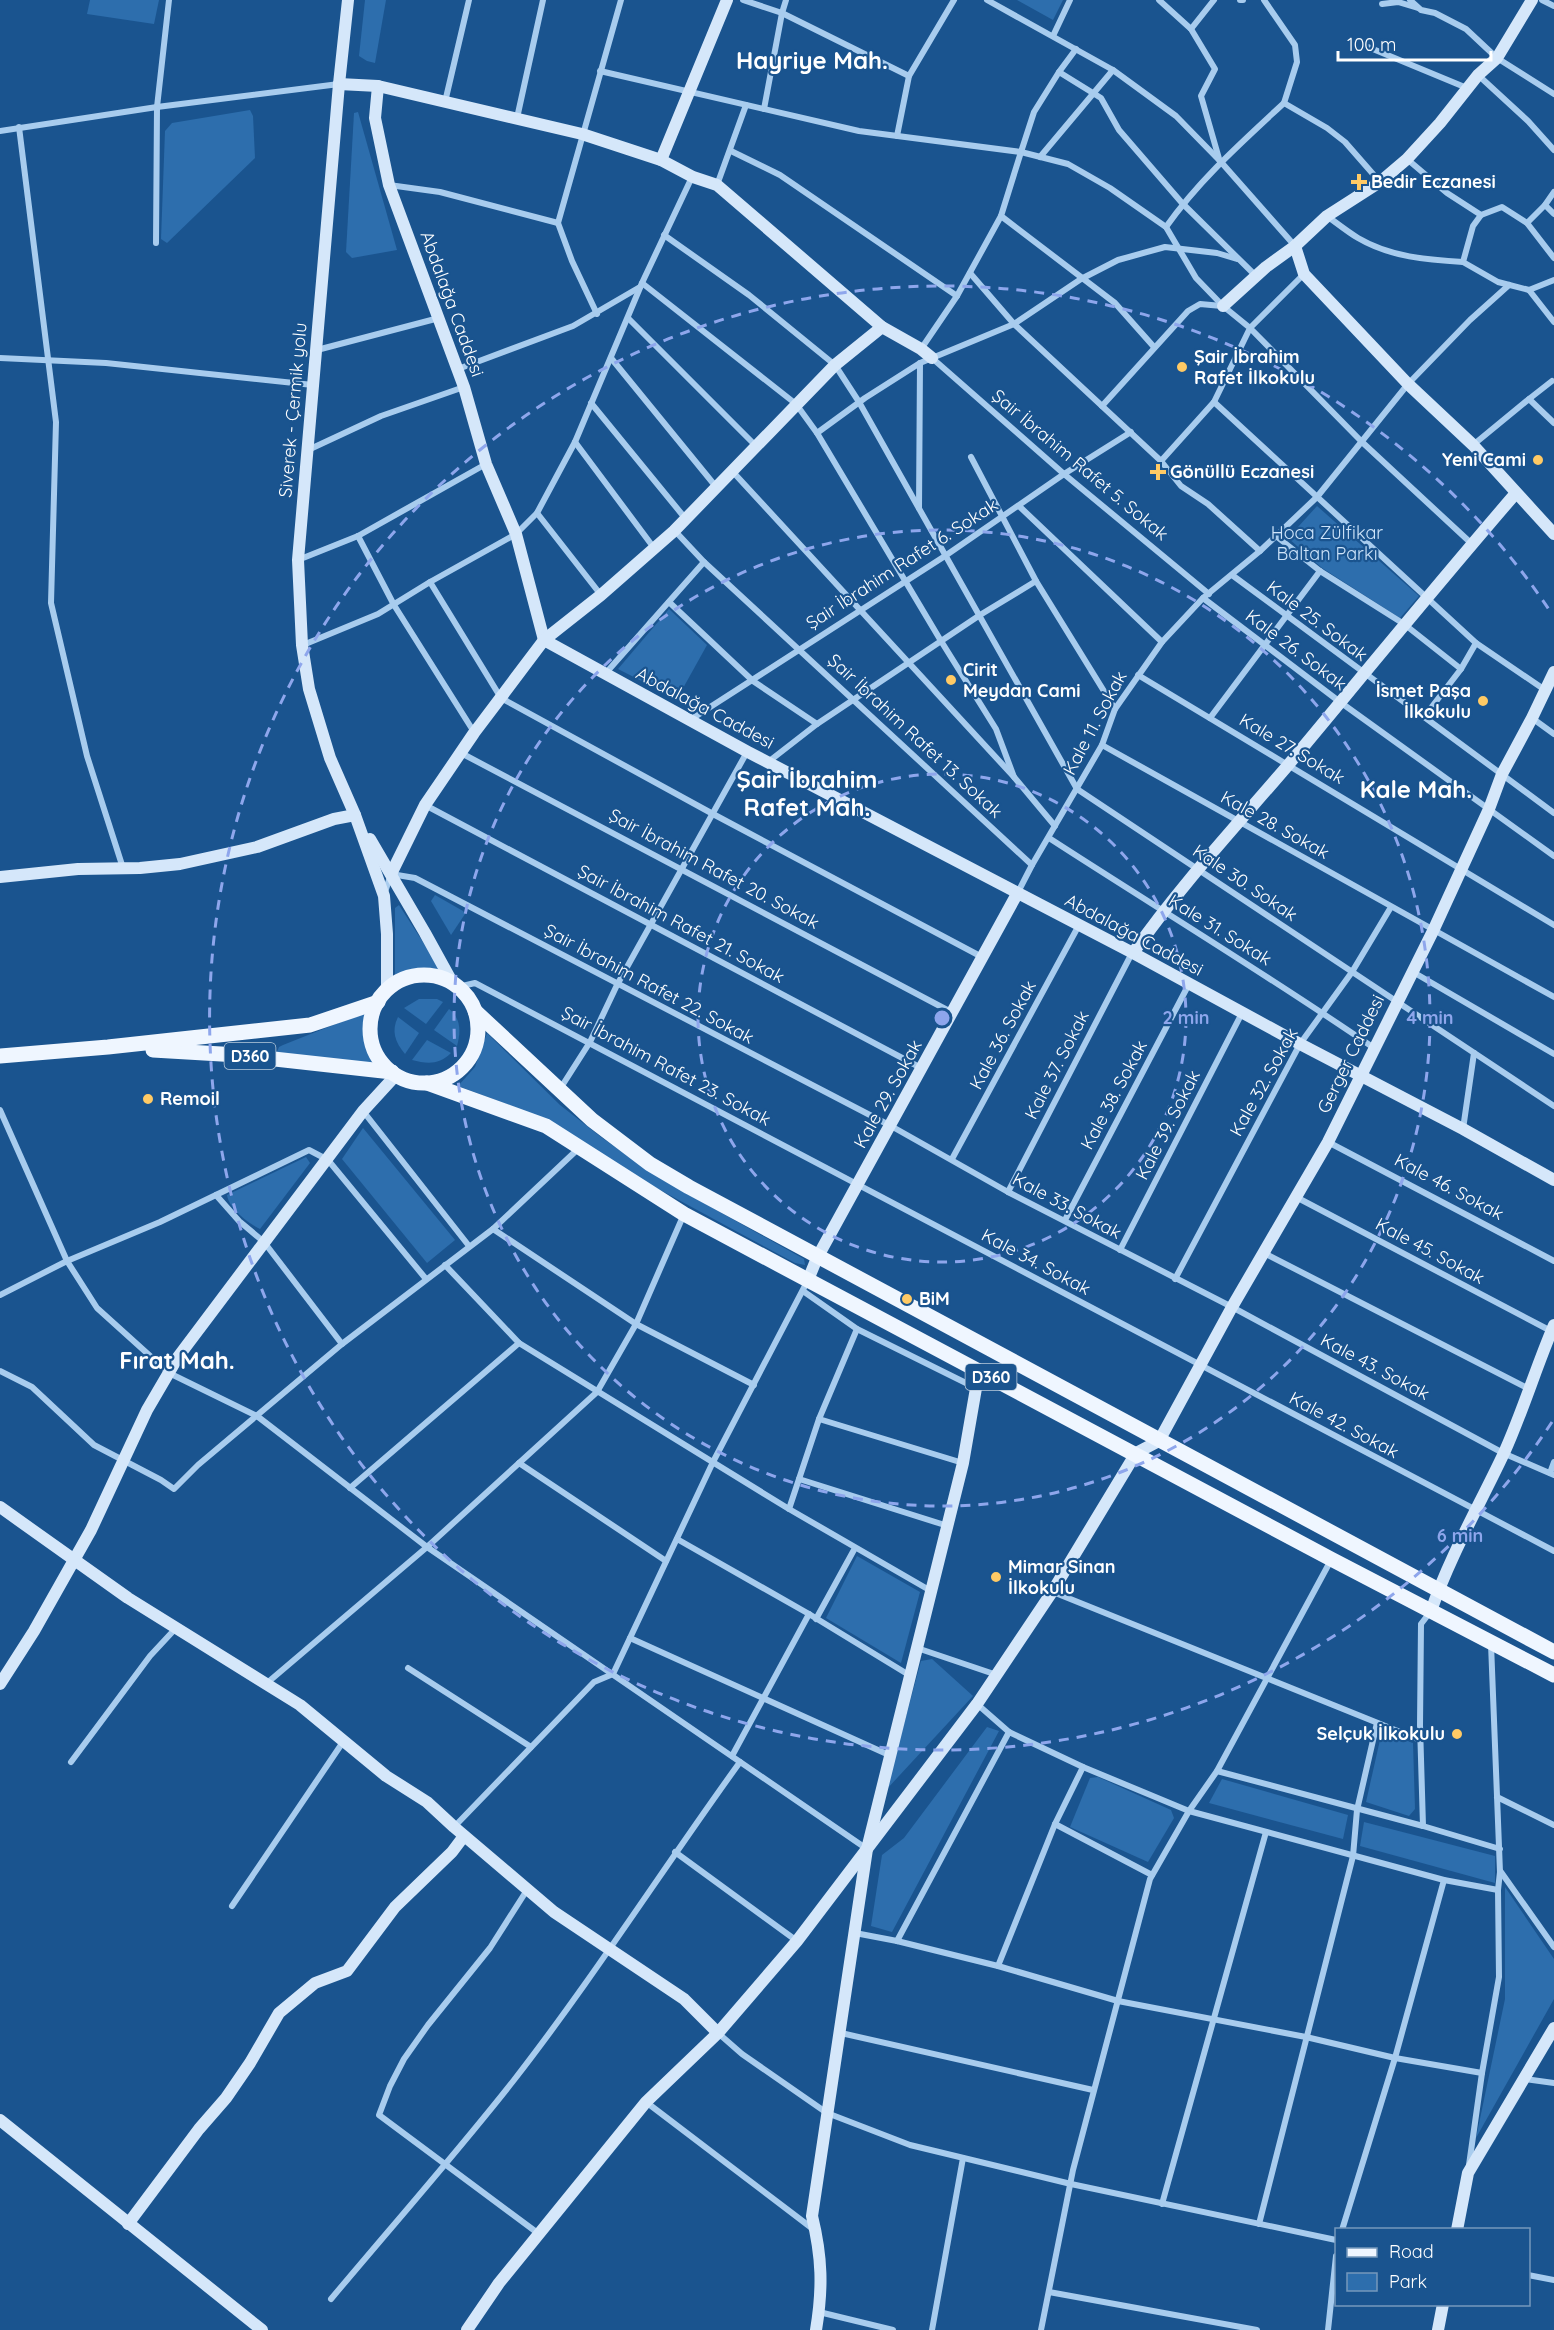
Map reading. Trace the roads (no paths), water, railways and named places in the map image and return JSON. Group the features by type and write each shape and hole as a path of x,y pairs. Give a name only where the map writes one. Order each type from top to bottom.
{"main road":[{"path":"425,975 439,977 455,985 468,998 475,1011 478,1025 473,1053 465,1065 454,1074 428,1083 406,1080 394,1074 381,1061 372,1040 372,1017 382,996 399,982 411,977 425,975"},
{"name":"D360","path":"0,1056 108,1047 310,1024 382,996"},
{"name":"D360","path":"475,1011 592,1120 650,1164 688,1187 1554,1652"},
{"name":"D360","path":"108,1047 238,1055 394,1074"},
{"name":"D360","path":"428,1083 546,1126 581,1146 684,1214 805,1285 979,1371 1554,1675"}],"street":[{"path":"156,243 157,107 169,0"},
{"name":"Siverek - Çermik yolu","path":"348,0 298,560 302,645 309,689 330,758 355,815 384,896 387,934 382,996"},
{"path":"445,102 469,0"},
{"path":"517,118 543,0"},
{"path":"597,314 572,261 558,223 621,0"},
{"path":"662,160 727,0"},
{"path":"743,0 782,12 909,76"},
{"path":"764,109 786,0"},
{"path":"897,136 909,76 954,0"},
{"path":"987,0 1113,70 1176,116 1221,162 1295,246 1304,274 1408,384 1473,445 1554,534"},
{"path":"1053,36 1070,0"},
{"path":"1159,0 1191,29 1215,69 1202,96 1221,162"},
{"path":"1191,29 1214,0"},
{"path":"1166,227 1182,203 1221,162 1284,103 1297,62 1295,45 1264,0"},
{"path":"1410,0 1421,10"},
{"path":"1102,406 1188,311 1200,303 1223,306 1328,216 1380,182 1407,159 1478,75 1497,58 1532,0"},
{"path":"1542,0 1554,6"},
{"path":"1382,4 1398,2 1435,13 1466,29 1497,58 1554,94"},
{"path":"1368,47 1467,89"},
{"path":"921,349 957,296 1002,216 1034,112 1076,48"},
{"path":"1040,157 1113,70"},
{"path":"600,71 859,131 1021,152 1068,164 1110,188 1166,227 1196,278 1223,306 1250,328 1362,442 1472,544"},
{"path":"1059,72 1101,98 1119,130 1182,203 1256,276"},
{"path":"1478,75 1528,121 1554,150"},
{"path":"0,131 157,107 339,84 378,86 517,118 582,134 662,160 693,177 717,185 882,327 921,349 926,361 919,509"},
{"name":"Abdalağa Caddesi","path":"378,86 375,117 388,185 458,369 486,464 516,534 544,640 690,721 1017,894 1133,952 1554,1180"},
{"path":"1284,103 1327,128 1345,142 1380,182"},
{"path":"717,185 746,105"},
{"path":"19,127 57,422 51,603 87,756 123,868"},
{"path":"731,151 780,175 957,296"},
{"path":"1407,159 1447,193 1481,214"},
{"path":"302,645 394,605 516,534 537,513 575,441 641,285 693,177"},
{"path":"388,185 440,192 558,223"},
{"path":"1527,223 1545,206 1554,192"},
{"path":"1545,206 1554,214"},
{"path":"1463,262 1473,226 1481,214 1502,207 1527,223 1554,258"},
{"path":"1002,216 1115,303 1154,347"},
{"path":"1328,216 1360,239 1399,255 1463,262 1498,282 1529,291 1554,322"},
{"path":"664,235 749,295 835,365 859,402 1077,789"},
{"path":"817,433 859,402 926,361 1014,324 1081,279 1118,260 1165,247 1217,253 1237,259"},
{"path":"970,273 1014,324 1161,461 1181,486 1208,504 1260,551"},
{"path":"1161,461 1214,402 1250,328 1304,274"},
{"path":"1529,291 1554,280"},
{"path":"458,369 573,326 597,314 641,285"},
{"path":"641,285 796,404 817,433 996,729 1014,777"},
{"name":"Kale 11. Sokak","path":"1017,894 1102,745 1115,710 1161,642 1206,596 1260,551 1317,496 1408,384 1470,320 1509,285"},
{"path":"316,350 439,318"},
{"path":"628,318 756,446"},
{"path":"384,896 390,874 425,805 474,733 544,640 601,595 674,531 835,365 882,327"},
{"path":"0,358 106,363 313,385"},
{"path":"612,358 717,488"},
{"name":"Şair İbrahim Rafet 5. Sokak","path":"926,361 1064,474 1206,596"},
{"path":"1473,445 1552,381"},
{"path":"308,451 381,416 464,387"},
{"path":"1529,399 1554,423"},
{"path":"1214,402 1476,643 1545,690"},
{"path":"591,403 685,518"},
{"name":"Şair İbrahim Rafet 6. Sokak","path":"690,721 1131,432"},
{"path":"575,441 654,548"},
{"path":"971,458 1004,516 1036,581 1115,710"},
{"path":"298,560 358,536 486,464"},
{"path":"733,472 1014,777 1055,826"},
{"path":"1133,952 1161,911 1239,822 1362,673 1516,493"},
{"path":"1019,506 1161,642"},
{"path":"537,513 601,595"},
{"name":"Şair İbrahim Rafet 13. Sokak","path":"674,531 798,650 855,699 1032,865"},
{"path":"358,536 394,605 474,733"},
{"path":"1276,536 1320,571 1404,624 1461,669"},
{"path":"605,674 704,562"},
{"path":"1210,718 1320,571"},
{"name":"Kale 25. Sokak","path":"1232,575 1554,813"},
{"path":"768,762 817,724 980,615 1036,581"},
{"path":"430,582 501,698 712,814 982,957"},
{"name":"Kale 26. Sokak","path":"1206,596 1265,645 1340,702 1554,856"},
{"path":"669,602 753,681 817,724"},
{"path":"1424,717 1461,669 1476,643"},
{"name":"Gerger Caddesi","path":"1159,1441 1232,1307 1328,1142 1396,1001 1433,931 1489,809 1502,774 1554,672"},
{"name":"Kale 27. Sokak","path":"1138,675 1554,925"},
{"path":"1532,718 1554,734"},
{"name":"Kale 28. Sokak","path":"1102,745 1554,997"},
{"path":"559,1090 590,1042 618,985 748,752"},
{"name":"Şair İbrahim Rafet 20. Sokak","path":"461,753 953,1013"},
{"name":"Kale 30. Sokak","path":"1077,789 1554,1106"},
{"name":"Şair İbrahim Rafet 21. Sokak","path":"425,805 923,1069"},
{"path":"0,877 78,869 180,864 257,847 334,819 355,815"},
{"name":"Siverek - Çermik yolu","path":"355,815 455,985"},
{"name":"Kale 31. Sokak","path":"1049,838 1323,1012 1375,1048"},
{"name":"Şair İbrahim Rafet 22. Sokak","path":"390,874 415,878 891,1126"},
{"name":"Kale 29. Sokak","path":"805,1285 817,1258 923,1069 1017,894"},
{"name":"Kale 32. Sokak","path":"1175,1279 1300,1044 1352,972 1391,907"},
{"name":"Kale 36. Sokak","path":"952,1160 1080,924"},
{"name":"Kale 37. Sokak","path":"1008,1192 1133,952"},
{"path":"1413,971 1554,1054"},
{"name":"Şair İbrahim Rafet 23. Sokak","path":"455,985 475,982 858,1186"},
{"name":"Kale 38. Sokak","path":"1065,1220 1189,984"},
{"name":"Kale 39. Sokak","path":"1120,1250 1242,1013"},
{"path":"1463,1129 1474,1053"},
{"path":"0,1684 34,1630 91,1530 147,1410 178,1357 363,1111 394,1074"},
{"path":"0,1110 67,1261 97,1308 169,1373 257,1416 427,1547 867,1849"},
{"path":"363,1111 469,1246"},
{"name":"Kale 33. Sokak","path":"891,1126 1008,1192 1232,1307"},
{"name":"Kale 46. Sokak","path":"1328,1142 1554,1260"},
{"path":"0,1371 32,1388 94,1445 161,1480 174,1490 198,1465 342,1344 493,1229 581,1146"},
{"path":"0,1295 67,1261 160,1222 309,1149 328,1160 426,1279"},
{"name":"Kale 34. Sokak","path":"858,1186 1199,1366"},
{"path":"216,1195 239,1221 264,1242 342,1344"},
{"name":"Kale 45. Sokak","path":"1296,1197 1553,1328"},
{"path":"267,1683 427,1547 597,1392 636,1324 684,1214"},
{"path":"493,1229 636,1324 754,1385"},
{"path":"1264,1252 1529,1389"},
{"path":"445,1265 519,1343 789,1509 931,1591"},
{"path":"454,1827 594,1682 613,1674 713,1462 805,1285 857,1329 976,1388"},
{"name":"Kale 43. Sokak","path":"1232,1307 1503,1453 1552,1474"},
{"path":"1423,1826 1420,1740 1421,1624 1431,1611 1474,1510 1503,1453 1553,1328"},
{"path":"789,1509 819,1419 857,1329"},
{"path":"350,1488 519,1343"},
{"name":"Kale 42. Sokak","path":"1199,1366 1554,1551"},
{"path":"816,2330 822,2295 819,2246 812,2216 867,1849 963,1463 979,1371"},
{"path":"819,1419 963,1463"},
{"path":"467,2330 499,2283 646,2102 718,2033 797,1941 977,1704 1052,1592 1136,1454 1159,1441"},
{"path":"1552,1474 1554,1462"},
{"path":"519,1463 666,1561"},
{"path":"799,1479 948,1526"},
{"path":"0,1507 128,1598 300,1704 386,1776 427,1802 554,1912 684,1999 742,2054 827,2113 910,2145 1071,2184 1335,2240"},
{"path":"677,1539 809,1614 909,1675"},
{"path":"816,1619 855,1548"},
{"path":"1041,2330 1093,2090 1152,1875 1189,1811 1217,1771 1331,1559"},
{"path":"1052,1592 1420,1740"},
{"path":"732,1756 809,1614"},
{"path":"70,1762 150,1656 176,1627"},
{"path":"630,1638 889,1755"},
{"path":"1457,2228 1499,1977 1500,1849 1490,1641"},
{"path":"916,1648 997,1675"},
{"path":"408,1668 531,1747"},
{"path":"977,1704 1009,1732 1083,1767 1189,1811 1444,1880 1498,1890"},
{"path":"1259,2224 1353,1856 1357,1810 1377,1723"},
{"path":"897,1941 1009,1732"},
{"path":"232,1906 343,1742"},
{"path":"331,2299 514,2080 610,1950 675,1852 740,1762"},
{"path":"998,1966 1055,1824 1083,1767"},
{"path":"1217,1771 1500,1849"},
{"path":"1497,1797 1554,1825"},
{"path":"1055,1824 1152,1875"},
{"path":"1162,2204 1266,1832"},
{"path":"128,2224 199,2129 226,2098 250,2064 279,2013 315,1983 347,1971 395,1907 452,1852 464,1836"},
{"path":"675,1852 797,1941"},
{"path":"1500,1872 1554,1947"},
{"path":"1342,2228 1395,2058 1444,1880"},
{"path":"528,1889 490,1948 428,2025 404,2059 379,2115 539,2234"},
{"path":"855,1933 998,1966 1118,2001 1306,2037 1395,2058 1482,2073"},
{"path":"1468,2174 1554,2028"},
{"path":"840,2033 1093,2090"},
{"path":"1525,2079 1554,2083"},
{"path":"646,2102 816,2232"},
{"path":"0,2120 262,2330"},
{"path":"932,2330 963,2158"},
{"path":"1328,2330 1335,2265"},
{"path":"1530,2275 1554,2280"},
{"path":"1049,2292 1257,2330"},
{"path":"1438,2330 1443,2306"},
{"path":"819,2312 893,2330"}],"place":[{"name":"Bedir Eczanesi","path":"1359,182"},
{"name":"Şair İbrahim Rafet İlkokulu","path":"1182,367"},
{"name":"Yeni Cami","path":"1538,460"},
{"name":"Gönüllü Eczanesi","path":"1158,472"},
{"name":"Cirit Meydan Cami","path":"951,680"},
{"name":"İsmet Paşa İlkokulu","path":"1483,701"},
{"name":"Remoil","path":"148,1099"},
{"name":"BiM","path":"907,1299"},
{"name":"Mimar Sinan İlkokulu","path":"996,1577"},
{"name":"Selçuk İlkokulu","path":"1457,1734"}],"district":[{"name":"Hayriye Mah.","path":"812,61"},
{"name":"Kale Mah.","path":"1416,790"},
{"name":"Şair İbrahim Rafet Mah.","path":"807,794"},
{"name":"Fırat Mah.","path":"177,1361"}],"park label":[{"name":"Hoca Zülfikar Baltan Parkı","path":"1327,543"}]}
